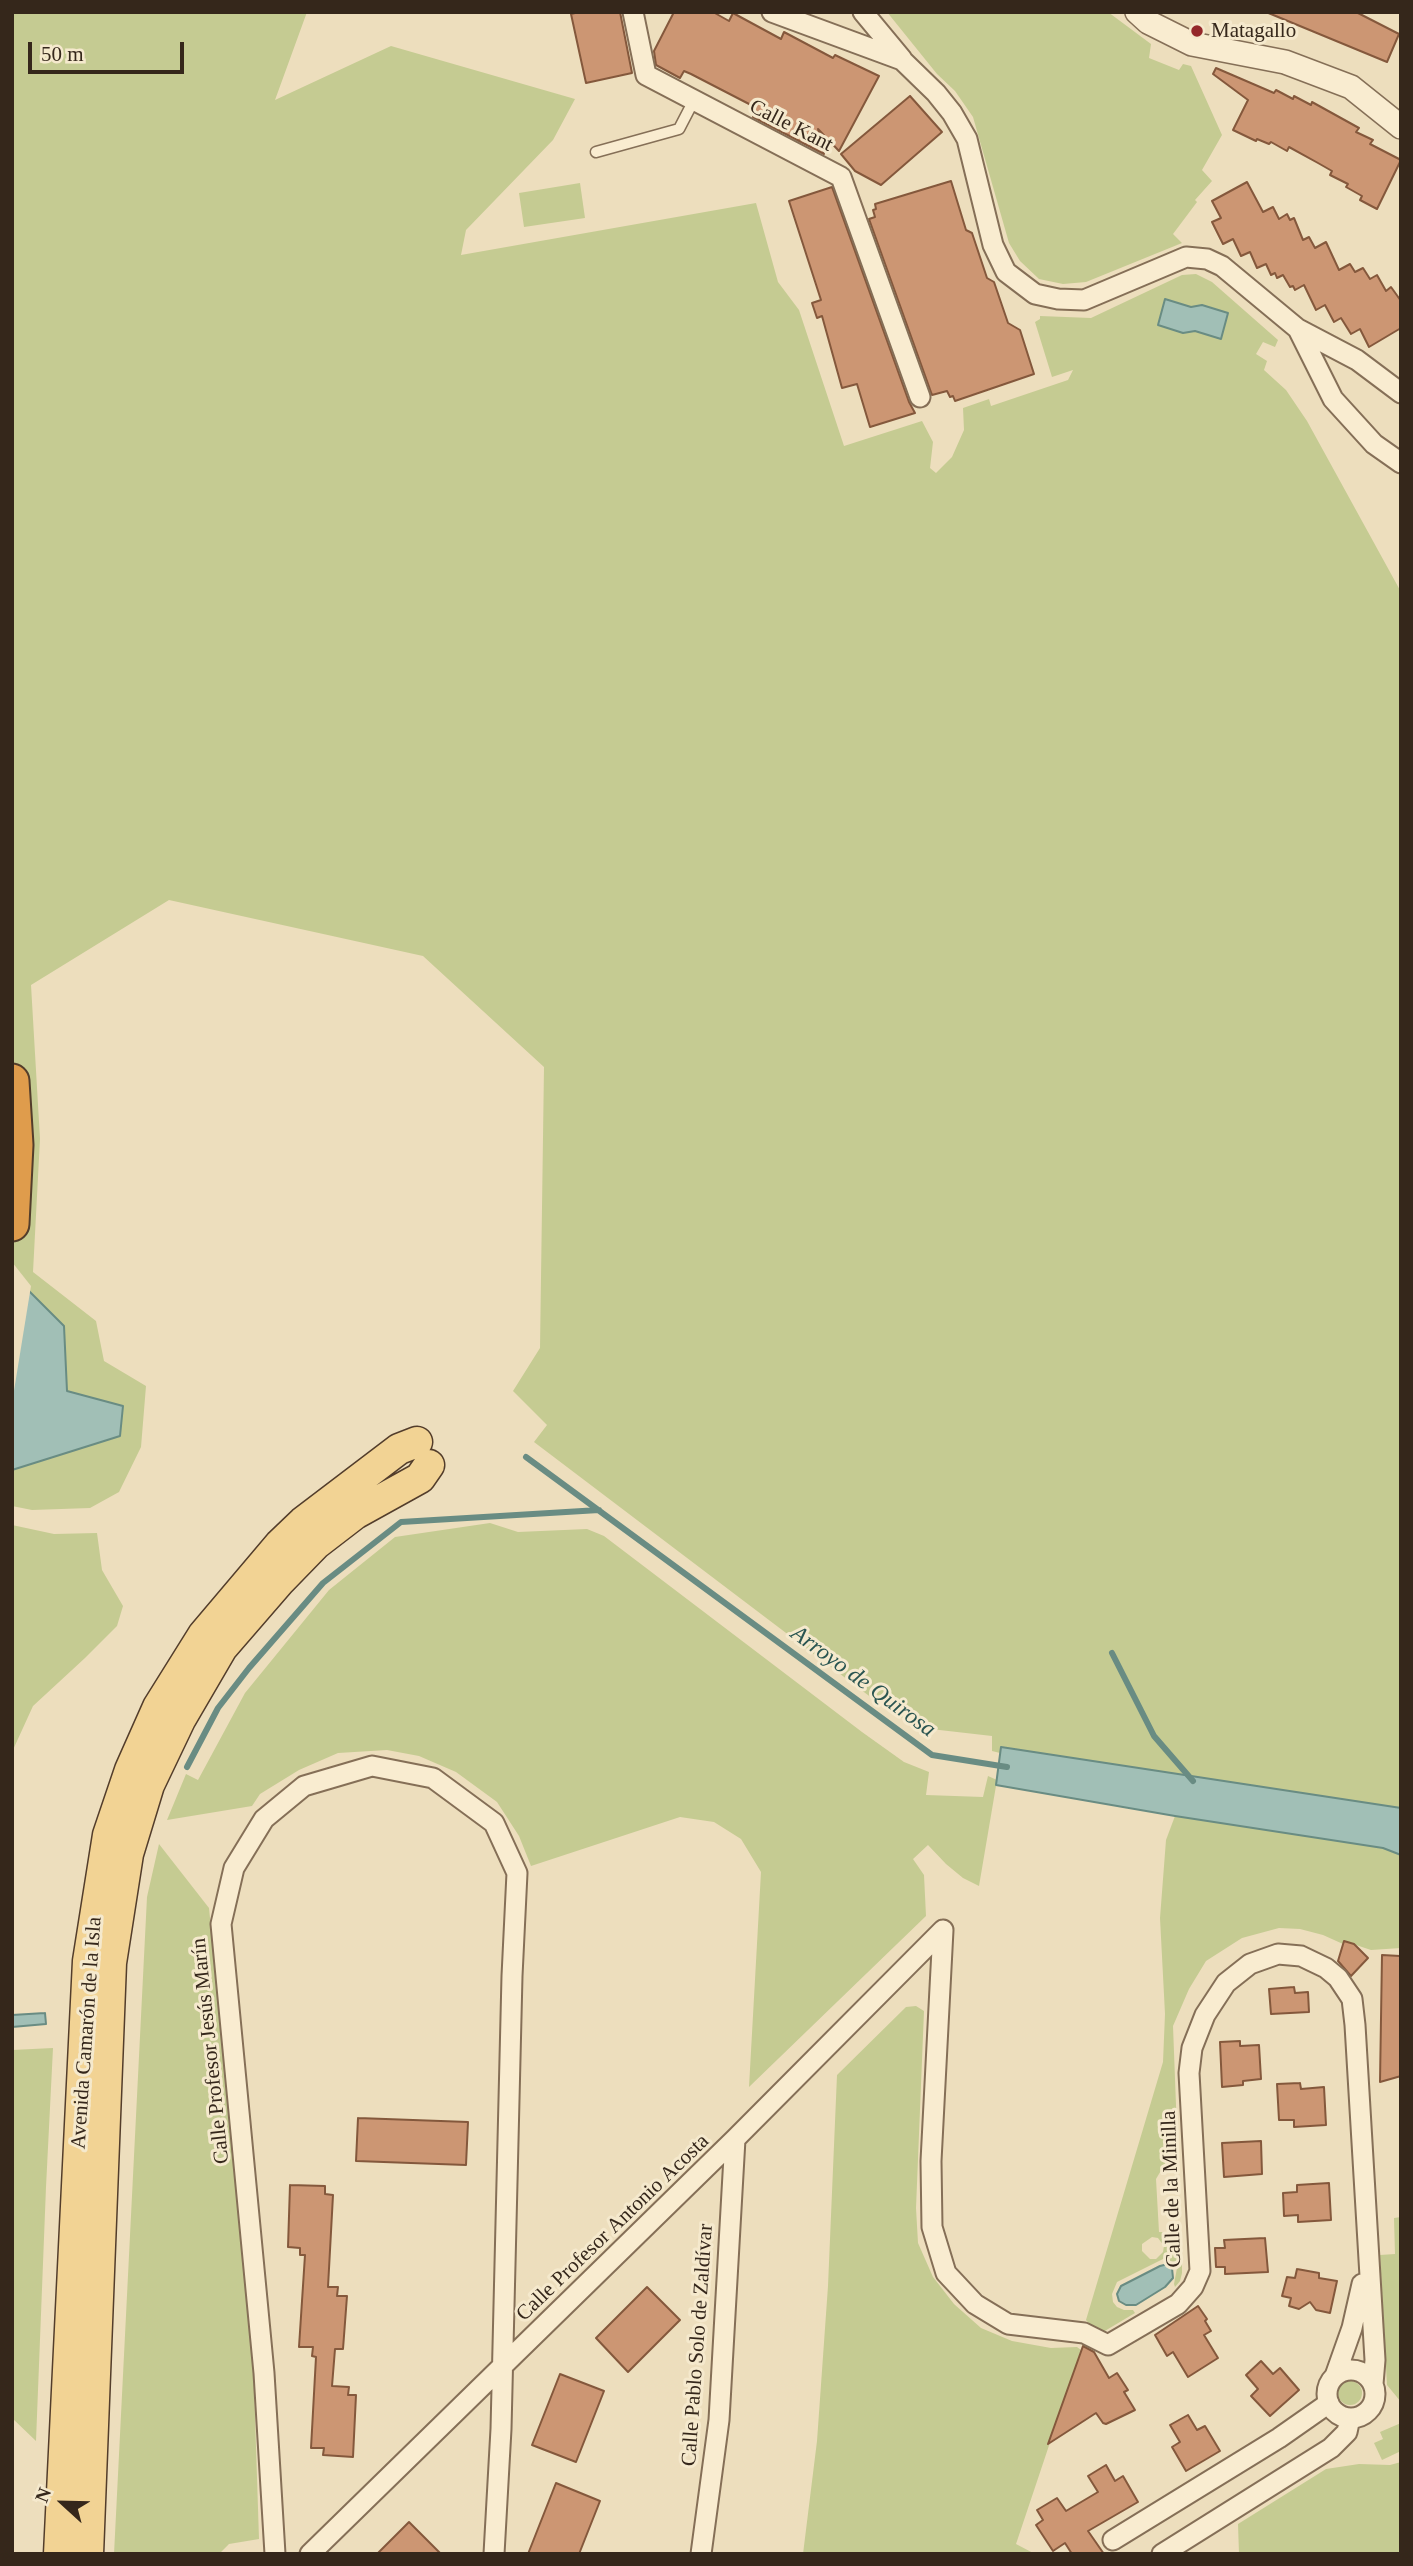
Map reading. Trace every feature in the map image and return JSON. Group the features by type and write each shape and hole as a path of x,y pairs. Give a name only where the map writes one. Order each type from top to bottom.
{"highway":[{"path":"12,1081 16,1145 12,1224"}],"main road":[{"name":"Avenida Camarón de la Isla","path":"59,2554 88,1961 108,1835 130,1770 158,1707 203,1635 280,1544 303,1522 399,1449 423,1454 420,1478 355,1514 316,1544 222,1648 180,1720 149,1785 131,1843 111,1963 88,2554"}],"street":[{"name":"Calle Kant","path":"633,12 646,75 693,102 841,177 920,397"},
{"path":"772,12 902,60"},
{"path":"863,12 902,60 952,113 967,139 993,245 1006,272 1035,294 1058,299 1084,300 1186,257 1207,259 1222,266 1298,329 1357,360 1401,393"},
{"path":"1137,12 1148,22 1192,44 1285,62 1351,87 1401,127"},
{"path":"1298,329 1333,399 1374,444 1401,463"},
{"name":"Calle Profesor Jesús Marín","path":"275,2554 264,2373 221,1924 234,1868 264,1819 304,1786 372,1766 433,1778 474,1808 494,1823 517,1873 501,2429 494,2554"},
{"name":"Calle Profesor Antonio Acosta","path":"310,2554 735,2139 943,1930"},
{"name":"Calle de la Minilla","path":"943,1930 931,2161 932,2227 946,2273 975,2304 1008,2324 1084,2333 1108,2346 1178,2304 1193,2287 1200,2271 1189,2073 1192,2048 1205,2015 1226,1983 1250,1964 1278,1954 1301,1956 1326,1968 1338,1978 1352,1999 1356,2025 1374,2360 1373,2384"},
{"name":"Calle Pablo Solo de Zaldívar","path":"701,2554 719,2420 735,2139"},
{"name":"Calle de la Minilla","path":"1335,2376 1360,2298 1366,2242"},
{"path":"1356,2370 1363,2373 1373,2384 1374,2400 1371,2407 1358,2417 1350,2418 1338,2414 1329,2403 1327,2388 1341,2371 1356,2370"},
{"path":"1113,2540 1279,2438 1329,2403"},
{"path":"1161,2554 1331,2448 1347,2432 1350,2418"}],"lane":[{"path":"596,152 679,129 693,102"}],"green space":[{"path":"12,12 307,12 275,100 391,46 575,99 553,140 466,230 461,255 756,203 778,282 799,310 844,446 922,421 933,442 930,468 936,473 952,457 964,430 963,408 989,399 991,406 1068,380 1073,370 1052,377 1035,322 1040,316 1091,318 1182,275 1196,274 1212,282 1278,340 1275,347 1263,342 1256,354 1267,361 1264,370 1286,390 1307,421 1401,592 1401,1808 1002,1747 1000,1753 992,1751 992,1736 922,1728 889,1711 534,1442 547,1425 513,1391 540,1348 544,1067 423,956 169,900 31,985 40,1139 33,1272 96,1321 104,1361 146,1386 141,1447 119,1492 90,1508 32,1510 12,1506 12,1470 120,1436 123,1406 66,1391 64,1326 30,1292 12,1265","holes":["1165,299 1191,307 1194,331 1183,333"]},
{"path":"887,12 1108,12 1151,44 1149,58 1179,70 1183,64 1191,66 1222,135 1202,170 1212,181 1195,200 1197,202 1173,234 1182,243 1086,282 1063,284 1039,279 1020,261 1009,243 973,117 955,91 937,74"},
{"path":"580,183 585,218 524,227 519,193"},
{"path":"490,1523 518,1532 587,1529 604,1536 862,1732 904,1762 929,1772 926,1795 983,1797 988,1776 997,1780 979,1886 963,1878 928,1845 913,1859 924,1875 926,1916 749,2087 761,1872 741,1839 714,1822 680,1817 531,1866 519,1836 497,1802 456,1772 419,1756 387,1750 338,1753 299,1770 260,1794 252,1806 167,1820 186,1774 198,1780 245,1693 329,1590 395,1537"},
{"path":"12,1525 54,1534 97,1533 102,1570 123,1606 117,1626 33,1706 12,1752"},
{"path":"1175,1816 1383,1848 1401,1855 1401,1948 1371,1950 1344,1941 1343,1944 1300,1929 1279,1928 1242,1938 1206,1961 1189,1989 1173,2026 1178,2158 1169,2157 1156,2179 1159,2232 1182,2233 1180,2281 1175,2287 1177,2268 1169,2260 1163,2259 1117,2282 1112,2294 1113,2302 1117,2307 1133,2310 1135,2313 1098,2335 1086,2320 1163,2062 1165,2014 1160,1918 1166,1840","holes":["1152,2237 1158,2238 1164,2246 1163,2252 1156,2259 1150,2259 1142,2251 1142,2244"]},
{"path":"159,1844 209,1908 253,2355 259,2539 229,2544 219,2554 114,2554 147,1897"},
{"path":"916,2006 924,2011 916,2208 918,2243 933,2277 954,2304 981,2328 1012,2341 1051,2348 1077,2347 1081,2350 1016,2544 1035,2554 803,2554 817,2441 828,2286 837,2075 906,2007"},
{"path":"53,2048 36,2441 12,2418 12,2050"},
{"path":"1401,2217 1401,2402 1387,2385 1380,2255 1395,2254 1394,2218"},
{"path":"1350,2381 1358,2385 1362,2393 1358,2401 1350,2405 1342,2401 1338,2393 1342,2385"},
{"path":"1401,2423 1401,2451 1382,2460 1374,2443 1383,2439 1380,2432"},
{"path":"1401,2462 1401,2554 1239,2554 1238,2524 1326,2469"}],"water":[{"path":"1165,299 1191,307 1202,305 1228,313 1221,339 1195,331 1183,333 1158,325"},
{"path":"12,1265 30,1292 64,1326 67,1391 123,1406 120,1436 12,1470"},
{"path":"1001,1747 1401,1808 1401,1855 1383,1848 996,1785"},
{"path":"45,2013 46,2024 12,2027 12,2015"},
{"path":"1168,2264 1172,2268 1173,2278 1165,2287 1136,2305 1126,2305 1119,2301 1117,2294 1121,2286"}],"pier":[{"path":"12,1262 31,1286 12,1403"}],"building":[{"path":"620,12 632,73 586,83 571,14"},
{"path":"674,12 713,12 729,21 733,13 781,39 784,32 833,58 835,55 879,76 839,151 818,129 824,154 753,117 756,112 750,108 751,105 684,71 680,78 656,65 654,51"},
{"path":"1266,12 1356,12 1399,34 1387,62"},
{"path":"1216,68 1274,93 1276,90 1311,105 1312,102 1359,128 1356,132 1373,140 1370,144 1401,160 1377,209 1360,200 1362,196 1346,187 1348,184 1330,175 1332,171 1289,147 1287,151 1271,142 1269,144 1257,139 1256,141 1233,130 1248,100 1213,74"},
{"path":"910,96 942,132 881,185 855,171 841,154"},
{"path":"951,181 966,230 972,233 987,278 994,282 1008,323 1020,330 1034,374 955,401 947,391 932,395 869,219 875,217 875,204"},
{"path":"1247,182 1263,212 1273,207 1279,219 1287,214 1290,220 1294,218 1303,240 1309,237 1315,248 1326,242 1339,270 1350,264 1355,272 1363,268 1370,279 1377,275 1386,291 1391,287 1401,301 1401,328 1369,347 1360,329 1351,334 1341,318 1334,322 1325,305 1316,310 1304,285 1295,290 1283,275 1277,278 1275,273 1271,275 1266,264 1257,268 1250,252 1241,256 1233,239 1223,244 1212,222 1221,218 1212,201"},
{"path":"832,187 915,413 870,427 857,384 842,388 822,316 817,318 812,303 821,300 789,201"},
{"path":"1344,1941 1354,1944 1368,1958 1351,1976 1338,1961"},
{"path":"1382,1955 1401,1958 1401,2076 1380,2082"},
{"path":"1294,1987 1295,1993 1308,1992 1309,2012 1271,2014 1269,1989"},
{"path":"1240,2041 1240,2046 1259,2045 1261,2079 1243,2081 1243,2085 1222,2087 1220,2042"},
{"path":"1300,2083 1301,2089 1324,2087 1326,2125 1294,2127 1294,2120 1279,2120 1277,2084"},
{"path":"358,2118 468,2122 466,2165 356,2161"},
{"path":"1261,2141 1262,2174 1224,2177 1222,2143"},
{"path":"1329,2183 1331,2220 1298,2222 1298,2215 1284,2216 1283,2193 1297,2192 1297,2185"},
{"path":"290,2185 325,2186 325,2194 333,2195 328,2287 338,2287 337,2296 347,2296 343,2349 335,2349 332,2386 349,2387 348,2395 356,2395 353,2457 323,2455 324,2448 311,2448 316,2357 312,2356 313,2347 299,2347 305,2255 300,2255 300,2248 288,2247"},
{"path":"1265,2238 1268,2272 1225,2274 1225,2267 1216,2267 1215,2248 1225,2248 1224,2240"},
{"path":"1297,2269 1319,2273 1319,2278 1337,2281 1330,2313 1316,2310 1310,2302 1299,2309 1289,2306 1291,2298 1282,2296 1287,2277 1295,2278"},
{"path":"647,2287 680,2320 628,2372 596,2338"},
{"path":"1198,2306 1211,2331 1204,2335 1218,2358 1188,2377 1173,2352 1167,2356 1155,2335"},
{"path":"1083,2346 1094,2352 1109,2378 1117,2373 1128,2390 1124,2392 1135,2410 1106,2424 1096,2413 1048,2444"},
{"path":"1261,2361 1273,2374 1280,2368 1299,2390 1270,2416 1251,2396 1258,2389 1246,2375"},
{"path":"560,2374 604,2391 576,2462 532,2445"},
{"path":"1188,2415 1197,2430 1205,2426 1220,2451 1186,2471 1172,2447 1180,2442 1170,2425"},
{"path":"1106,2465 1115,2481 1123,2476 1138,2502 1088,2531 1104,2554 1072,2554 1065,2543 1053,2551 1036,2525 1043,2520 1037,2510 1057,2498 1066,2511 1098,2492 1088,2476"},
{"path":"556,2483 600,2501 579,2554 528,2554"},
{"path":"409,2522 441,2554 377,2554"}],"waterway":[{"name":"Arroyo de Quirosa","path":"526,1457 932,1755 1007,1767"},
{"path":"187,1767 218,1708 323,1583 401,1522 599,1510"},
{"path":"1112,1653 1154,1736 1193,1781"}],"place":[{"name":"Matagallo","path":"1197,31"}]}
